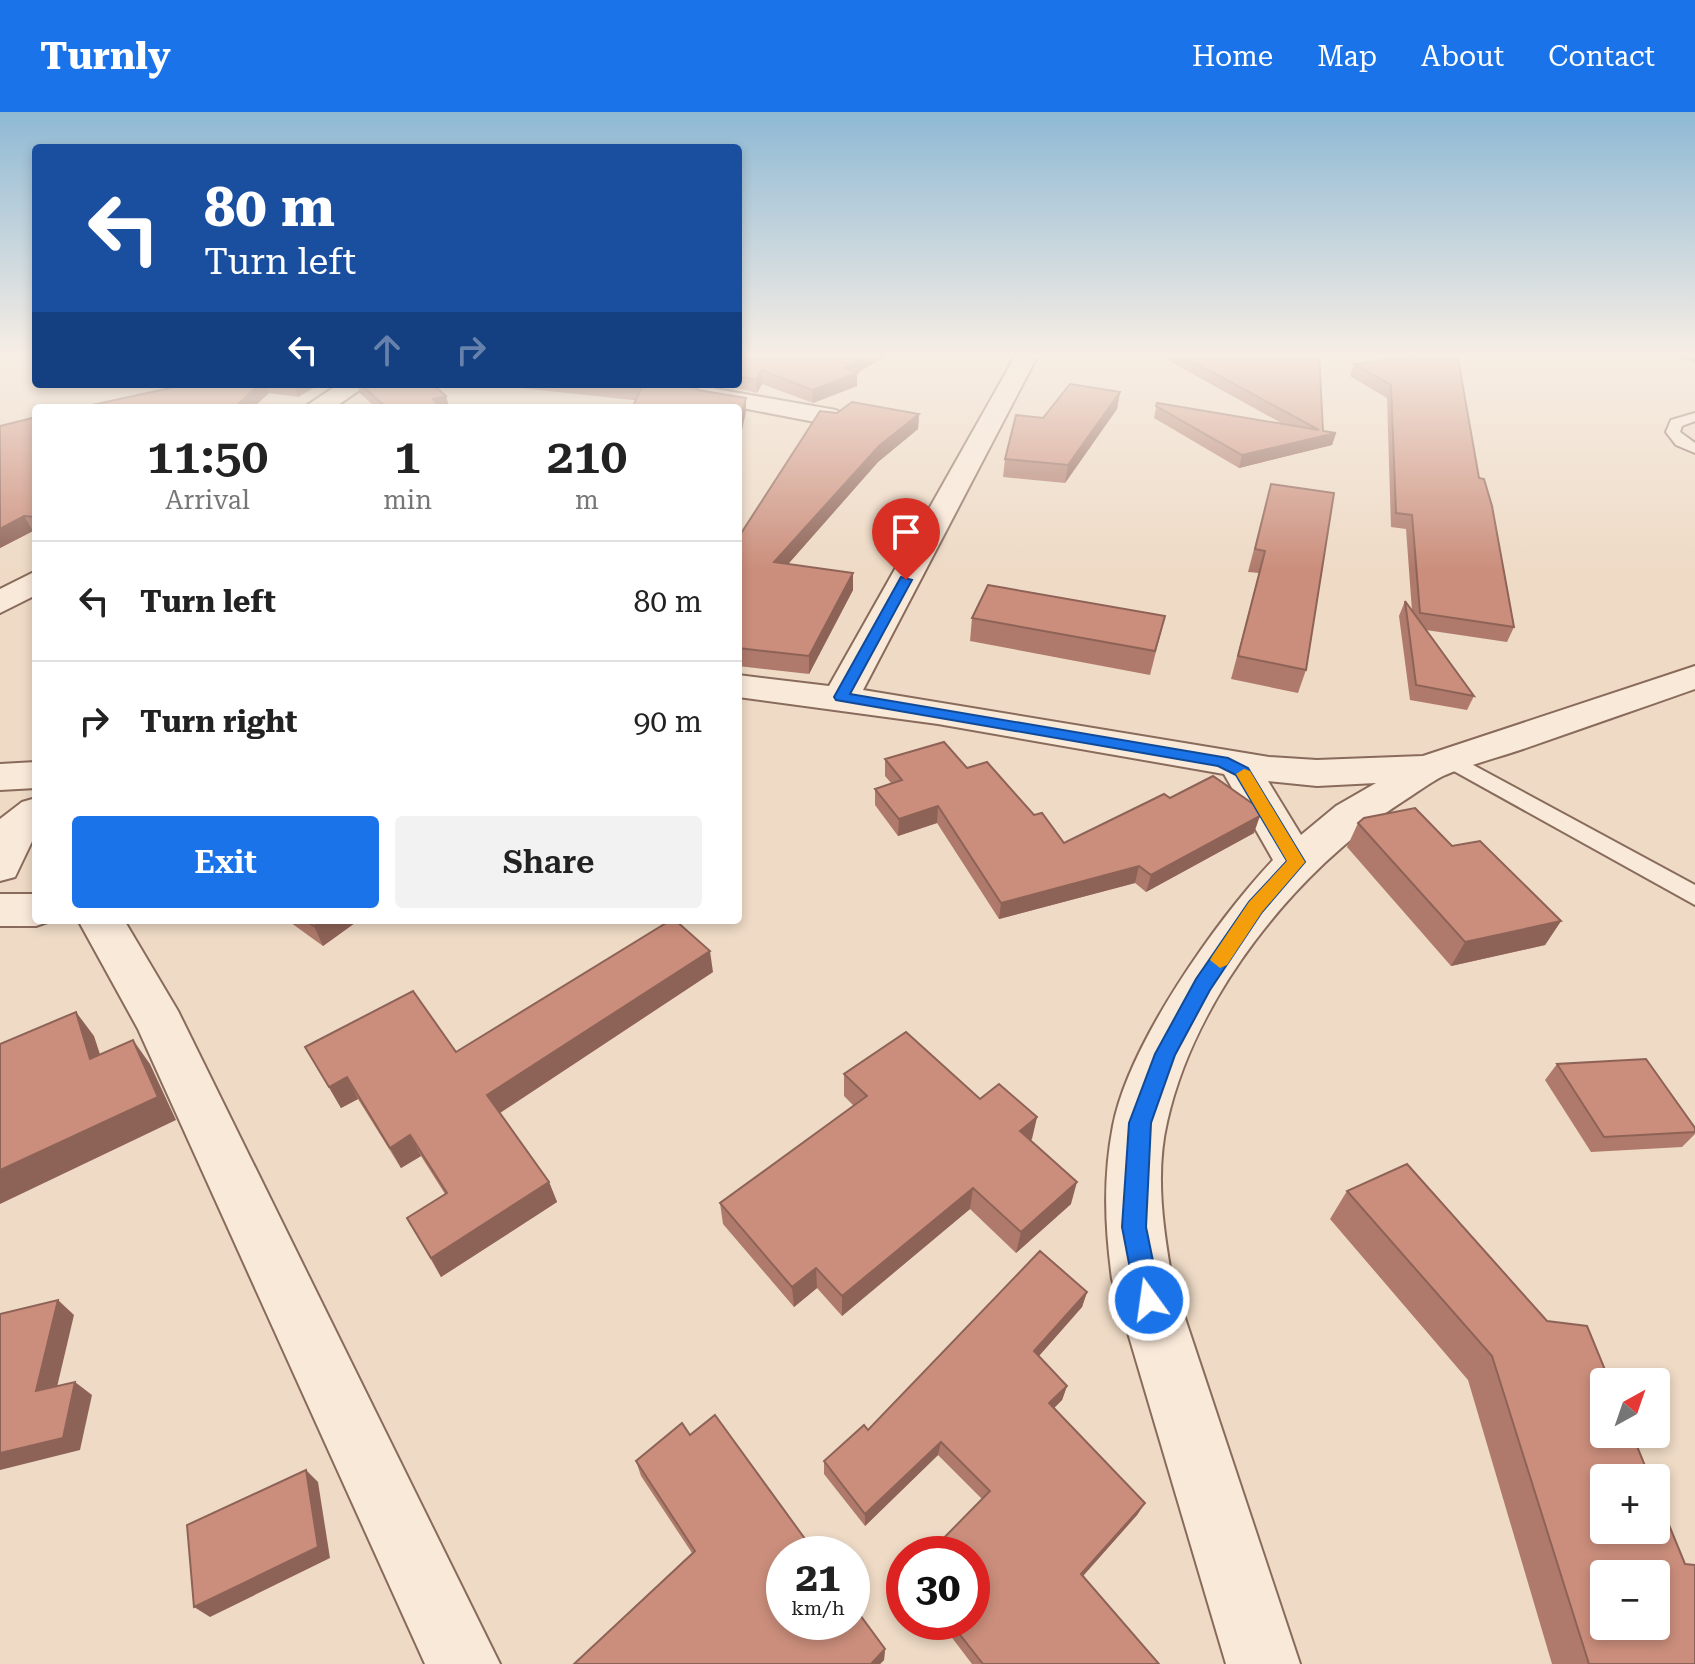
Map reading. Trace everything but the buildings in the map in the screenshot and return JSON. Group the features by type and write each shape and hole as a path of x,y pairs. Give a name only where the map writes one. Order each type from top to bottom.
{"street":[{"path":"841,697 991,425"},
{"path":"0,603 32,583"},
{"path":"1263,1664 1142,1279 1134,1227 1134,1175 1140,1123 1165,1054 1203,985 1255,907 1296,862 1351,816 1440,764 1695,677"},
{"path":"742,686 841,697 1232,767 1317,773 1440,764"},
{"path":"1232,767 1303,800 1351,816"},
{"path":"1232,767 1296,862"},
{"path":"0,777 32,775"},
{"path":"0,866 13,830 32,815"},
{"path":"0,910 32,910"},
{"path":"103,924 161,1025 463,1664"}],"lane":[{"path":"1675,425 1673,432 1681,442 1695,449"},
{"path":"1440,764 1695,896"}],"slow traffic":[{"path":"1220,960 1255,907 1296,862 1244,774"}],"route":[{"path":"906,580 841,697 968,716 1222,762 1243,772 1296,862 1255,907 1203,985 1165,1054 1140,1123 1134,1175 1134,1227 1142,1279 1149,1300"}]}
